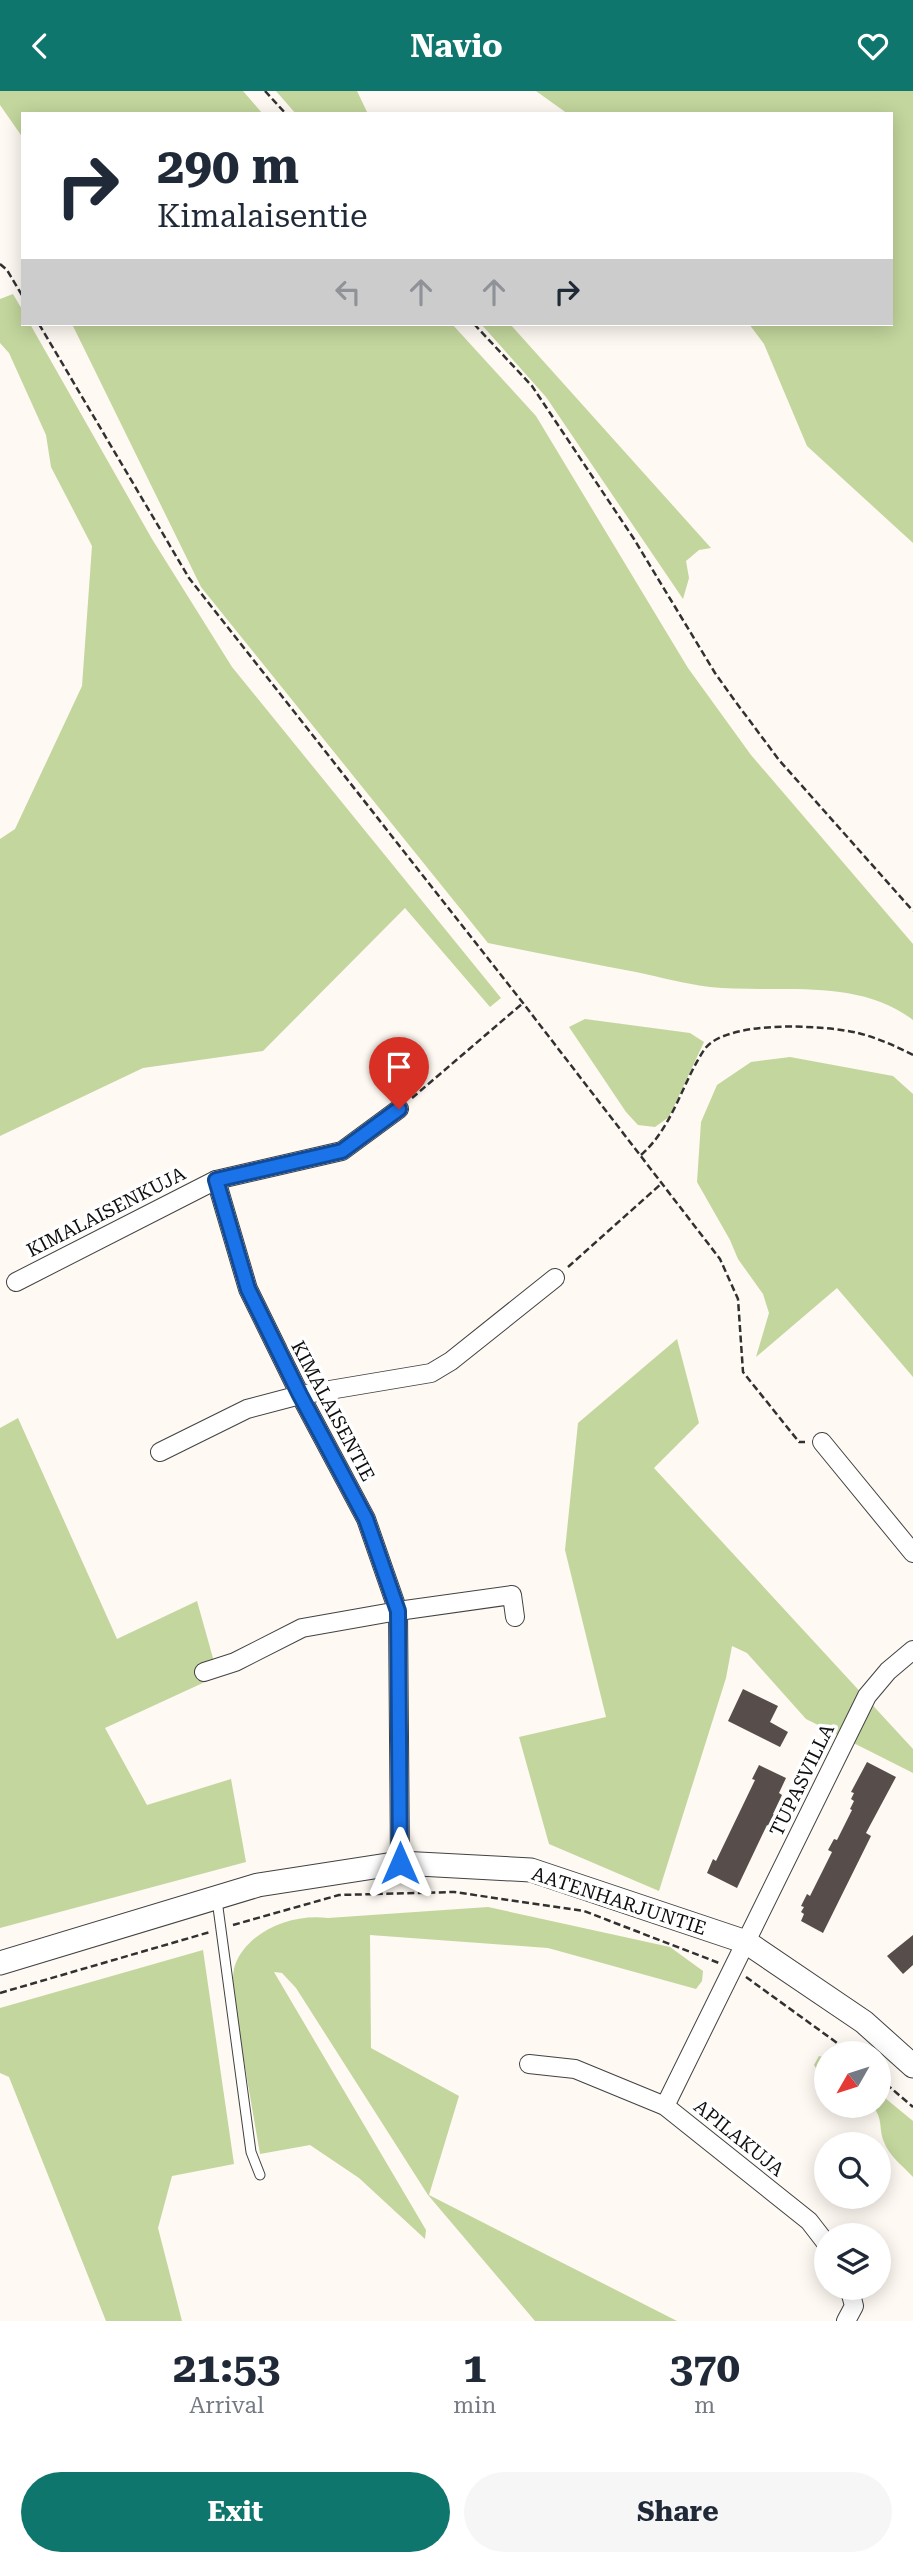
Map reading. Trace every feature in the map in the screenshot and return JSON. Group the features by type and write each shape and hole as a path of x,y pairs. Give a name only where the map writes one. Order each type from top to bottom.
{"street":[{"path":"216,1180 342,1151 399,1109"},
{"name":"KIMALAISENKUJA","path":"16,1282 216,1180"},
{"name":"KIMALAISENTIE","path":"216,1180 248,1289 300,1395 366,1519 398,1611 400,1863"},
{"path":"160,1452 247,1409 300,1395 431,1373 451,1361 555,1278"},
{"path":"822,1442 913,1553"},
{"path":"204,1672 235,1662 302,1629 398,1611 512,1595 515,1618"},
{"name":"TUPASVILLA","path":"746,1942 867,1696 888,1671 913,1650"},
{"name":"AATENHARJUNTIE","path":"0,1963 258,1885 400,1863 531,1870 746,1942 864,2022 913,2066"},
{"name":"APILAKUJA","path":"746,1942 665,2106 814,2227"},
{"path":"529,2064 575,2069 665,2106"},
{"path":"846,2321 854,2306 852,2300"}],"lane":[{"path":"217,1898 251,2152 260,2175"}],"path":[{"path":"265,91 284,112"},
{"path":"0,264 7,270 21,293"},
{"path":"40,326 188,578 523,1003 720,1259 738,1299 743,1372 799,1442 822,1442"},
{"path":"476,326 532,386 634,539 715,673 779,760 913,911"},
{"path":"399,1109 523,1003"},
{"path":"640,1156 653,1143 675,1107 704,1050 710,1042 726,1034 791,1027 846,1031 883,1040 913,1055"},
{"path":"555,1278 661,1184"},
{"path":"0,1993 339,1895 454,1892 584,1911 733,1968 834,2041"},
{"path":"891,2088 913,2107"}],"green space":[{"path":"0,91 243,91 261,112 21,112 21,135 0,105"},
{"path":"276,91 357,91 367,112 294,112"},
{"path":"536,91 913,91 913,543 807,446 764,344 750,326 893,326 893,112 565,112"},
{"path":"13,294 21,308 21,326 31,326 152,539 232,667 501,998 490,1007 405,908 263,1051 143,1068 0,1136 0,839 15,829 82,686 92,546 51,467 46,435 9,353 0,343 0,299"},
{"path":"73,326 454,326 536,416 688,668 751,755 913,944 913,1020 891,1006 867,997 841,992 701,986 488,943 201,587"},
{"path":"483,326 512,326 711,548 699,550 686,561 689,578 683,599 546,397"},
{"path":"585,1019 690,1033 704,1042 669,1117 655,1127 638,1125 626,1112 569,1027"},
{"path":"790,1057 893,1076 913,1094 913,1377 837,1288 756,1357 769,1313 763,1294 738,1259 697,1182 701,1122 717,1085 751,1062"},
{"path":"677,1339 699,1423 654,1468 913,1749 913,1773 806,1719 747,1653 732,1646 726,1678 659,1891 549,1844 519,1737 606,1717 565,1550 578,1423"},
{"path":"18,1418 117,1639 197,1601 218,1676 105,1728 147,1805 231,1779 246,1862 0,1928 0,1428"},
{"path":"488,1907 670,1947 703,1971 702,1981 696,1989 548,1948 370,1935 371,2048 459,2096 429,2195 677,2321 535,2321 428,2195 296,1988 282,1973 274,1972 426,2230 425,2239 359,2178 310,2145 260,2154 233,1986 235,1965 250,1942 261,1933 287,1921 301,1918"},
{"path":"203,1950 234,2164 172,2176 158,2228 182,2321 106,2321 9,2077 0,2073 0,2008"},
{"path":"891,2103 913,2121 913,2177 891,2153 891,2132 881,2132 879,2119 891,2118"}],"building":[{"path":"743,1689 778,1706 770,1722 788,1732 780,1747 728,1721"},
{"path":"867,1762 896,1777 866,1833 871,1836 823,1933 801,1921 804,1907 801,1906 807,1894 810,1896 832,1852 828,1850 834,1839 837,1840 852,1810 850,1809 854,1801 851,1799 854,1793 851,1792"},
{"path":"759,1765 786,1778 779,1793 782,1795 773,1814 775,1815 769,1826 767,1825 737,1888 707,1873 713,1859 716,1861 755,1780 752,1779"},
{"path":"913,1935 913,1965 903,1974 887,1956"}],"route":[{"path":"399,1109 342,1151 216,1180 248,1289 300,1395 366,1519 398,1611 400,1863"}]}
